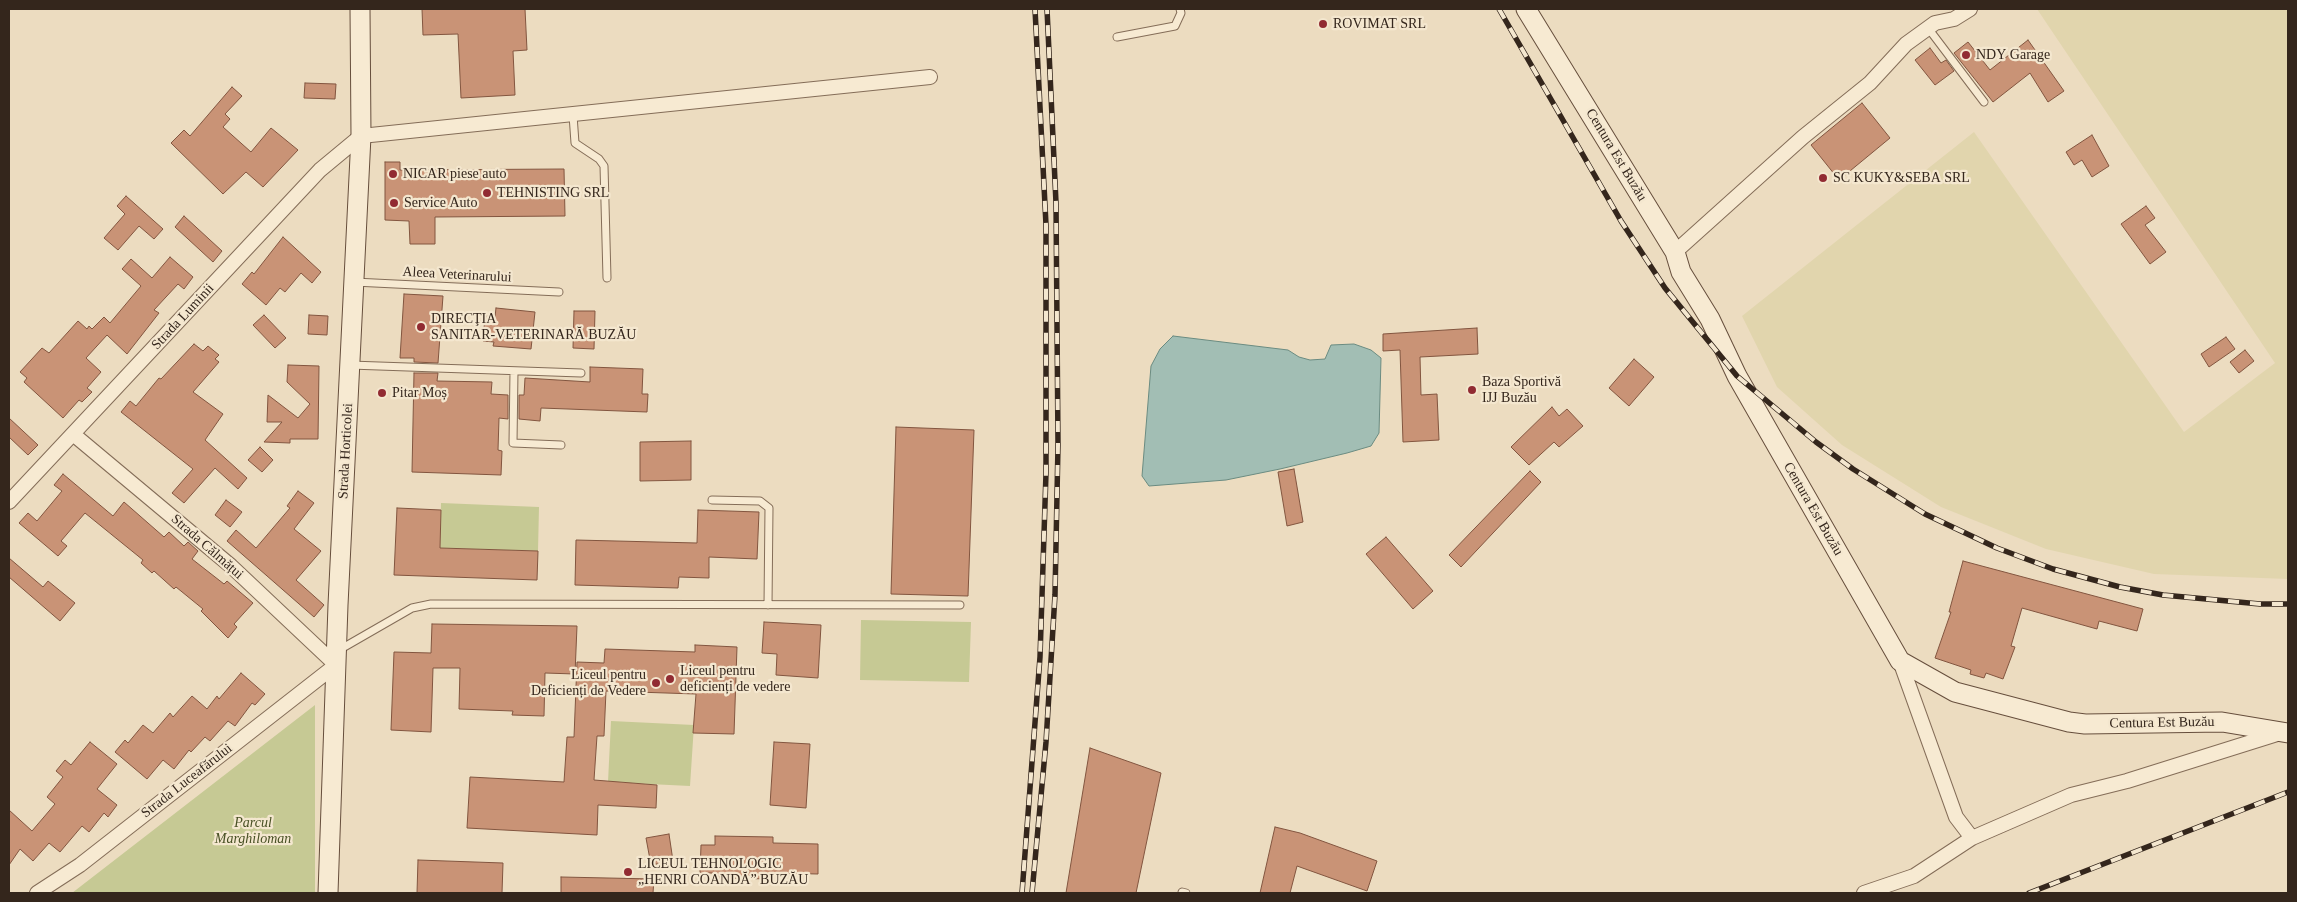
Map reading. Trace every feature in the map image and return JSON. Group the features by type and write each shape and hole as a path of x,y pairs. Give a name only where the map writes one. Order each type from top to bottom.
{"main road":[{"name":"Strada Horticolei","path":"328,893 336,658 361,136 360,9"},
{"name":"Centura Est Buzău","path":"1526,9 1674,252 1681,272 1714,326 1737,376 1900,661 1955,692 2069,722 2085,724 2222,722 2284,733"}],"street":[{"path":"1674,252 1803,137 1870,83 1906,44 1935,23 1954,19 1970,9"},
{"path":"361,136 930,78"},
{"name":"Strada Luminii","path":"9,502 320,170 361,136"},
{"name":"Strada Călmățui","path":"73,434 336,658"},
{"name":"Strada Luceafărului","path":"36,893 80,865 336,658"},
{"path":"1900,661 1956,817 1972,838"},
{"path":"1864,893 1914,876 1972,838 2019,816 2071,796 2284,733"}],"lane":[{"path":"1117,37 1175,26 1181,14 1180,9"},
{"path":"1928,28 1984,102"},
{"path":"573,115 575,143 599,159 604,166 607,278"},
{"name":"Aleea Veterinarului","path":"354,282 559,292"},
{"path":"350,364 581,373"},
{"path":"514,371 513,444 561,445"},
{"path":"712,500 760,501 770,508 768,605"},
{"path":"336,658 412,608 431,604 960,605"}],"shaded area":[{"path":"2037,9 2288,9 2288,579 2154,574 2046,549 1941,507 1842,445 1777,387 1742,316 1974,132 2184,432 2275,363"}],"green space":[{"path":"441,503 539,507 538,551 440,548"},
{"path":"861,620 971,622 969,682 860,680"},
{"name":"Parcul Marghiloman","path":"315,705 315,893 72,893"},
{"path":"611,721 694,725 690,786 608,782"}],"water":[{"path":"1173,336 1288,350 1299,357 1310,360 1325,359 1331,345 1354,344 1371,350 1381,358 1379,433 1371,446 1280,469 1226,480 1149,486 1142,476 1151,366 1160,349"}],"building":[{"path":"422,9 525,9 527,50 513,51 515,95 461,98 458,34 423,35"},
{"path":"2028,40 2064,91 2048,102 2030,73 1993,102 1954,53 1968,42 1990,70"},
{"path":"1930,48 1941,63 1946,60 1954,71 1935,85 1915,60"},
{"path":"305,83 336,84 335,99 304,98"},
{"path":"232,87 242,96 225,114 230,119 223,127 251,152 271,128 298,150 263,187 246,172 223,194 171,143 184,130 190,136"},
{"path":"1862,103 1890,138 1839,180 1811,145"},
{"path":"2092,135 2109,166 2092,177 2082,160 2074,165 2066,152"},
{"name":"TEHNISTING SRL","path":"385,162 400,162 400,170 564,169 565,216 435,217 435,244 410,244 409,221 385,220"},
{"path":"126,196 163,229 154,239 139,226 118,250 104,238 125,214 117,206"},
{"path":"2146,206 2155,218 2145,225 2166,252 2150,264 2121,224"},
{"path":"184,216 222,251 213,262 175,227"},
{"path":"283,237 321,272 312,283 301,273 285,292 280,288 266,305 242,284 252,272 254,274"},
{"path":"170,257 193,277 184,289 178,284 154,310 159,313 127,354 107,335 86,358 101,372 87,388 92,392 82,402 79,400 63,418 24,382 27,378 20,372 42,348 49,353 78,321 87,329 89,326 92,329 104,317 110,323 141,286 122,269 131,259 152,278"},
{"name":"DIRECŢIA SANITAR-VETERINARĂ BUZĂU","path":"404,294 443,296 438,363 414,362 414,358 400,358"},
{"path":"496,308 535,312 531,349 493,346 494,342 483,341 485,316 495,317"},
{"path":"574,311 595,311 594,349 573,348"},
{"path":"264,315 286,338 275,348 253,325"},
{"path":"309,315 328,316 327,335 308,334"},
{"path":"1477,328 1478,354 1420,357 1421,395 1437,394 1439,440 1403,442 1400,350 1383,351 1383,334"},
{"path":"2226,337 2235,349 2209,367 2201,354"},
{"path":"194,344 203,351 208,346 219,355 215,359 219,362 193,392 223,414 205,440 247,478 238,489 215,468 184,503 172,493 193,469 121,412 130,401 136,406 159,378 161,379"},
{"path":"2245,350 2254,361 2239,373 2230,362"},
{"path":"1634,359 1654,377 1629,406 1609,388"},
{"path":"288,365 319,366 318,439 290,439 290,443 264,442 282,422 267,422 268,395 298,418 310,404 287,382"},
{"path":"590,367 643,369 642,394 648,394 647,412 541,408 540,421 519,419 519,395 524,395 525,378 590,382"},
{"path":"414,373 438,373 437,381 492,382 491,394 508,395 508,419 499,418 498,450 502,451 501,475 412,472"},
{"path":"1552,407 1559,416 1567,409 1583,426 1559,447 1554,442 1529,465 1511,447"},
{"path":"9,418 38,445 28,455 9,437"},
{"path":"896,427 974,430 968,596 891,594"},
{"path":"691,441 691,480 640,481 640,442"},
{"path":"260,447 273,460 262,472 248,460"},
{"path":"1294,469 1303,522 1287,526 1278,472"},
{"path":"1530,471 1541,482 1461,567 1449,555"},
{"path":"63,474 113,516 124,502 164,537 169,532 184,546 188,542 198,551 192,559 224,584 227,581 253,603 234,624 237,627 228,638 201,611 203,609 176,587 174,589 154,571 152,573 141,563 143,560 85,513 61,541 67,546 58,556 19,523 28,513 37,521 62,491 54,485"},
{"path":"298,491 314,503 294,529 321,551 296,580 324,605 314,617 227,541 236,530 256,548 290,508 287,506"},
{"path":"226,500 242,512 230,527 215,515"},
{"path":"397,508 441,510 440,548 538,551 537,580 394,575"},
{"path":"698,510 759,512 757,559 709,557 709,578 679,577 678,588 575,585 576,540 697,543"},
{"path":"1386,537 1433,591 1413,609 1366,554"},
{"path":"9,558 43,587 48,581 75,603 60,621 9,577"},
{"path":"1963,561 2143,609 2137,631 2099,621 2097,629 2022,608 2011,646 2015,647 2003,679 1986,673 1984,678 1970,674 1971,670 1935,658 1951,612 1949,612"},
{"path":"764,622 821,625 818,678 776,675 777,654 762,653"},
{"path":"432,624 577,626 575,674 545,673 544,716 512,715 513,711 459,709 460,668 433,668 431,732 391,730 394,652 431,653"},
{"path":"695,645 737,647 734,734 693,733 696,694 606,691 604,736 597,736 594,780 657,785 656,808 598,805 597,835 467,828 470,777 564,782 567,737 574,737 577,662 604,663 605,649 695,652"},
{"path":"241,673 265,694 255,705 252,703 235,726 228,721 210,741 205,737 191,752 189,750 174,769 163,760 147,779 115,752 125,740 128,743 143,725 153,733 170,713 173,717 192,696 207,709 217,696 219,699"},
{"path":"90,742 117,764 97,789 117,805 108,817 104,813 89,832 82,826 60,852 49,843 33,861 20,849 9,865 9,810 32,831 55,804 47,797 63,777 56,771 65,760 71,765"},
{"path":"774,742 810,744 806,808 770,805"},
{"path":"1090,748 1161,773 1136,893 1066,893"},
{"path":"1275,827 1300,833 1377,861 1367,891 1297,866 1290,893 1260,893"},
{"path":"669,834 673,861 651,865 646,838"},
{"path":"715,836 773,837 773,843 818,844 818,874 773,873 773,879 715,878 715,873 700,873 701,845 715,845"},
{"path":"418,860 503,863 502,893 417,893"},
{"path":"561,877 654,879 653,893 561,893"}],"railway":[{"path":"1022,893 1040,657 1046,473 1046,225 1035,9"},
{"path":"1032,893 1046,742 1055,595 1058,445 1056,203 1047,9"},
{"path":"1499,9 1621,221 1665,288 1737,376 1816,442 1853,469 1925,514 1997,548 2053,569 2120,587 2163,595 2260,604 2288,604"},
{"path":"2029,893 2288,792"}],"place":[{"name":"ROVIMAT SRL","path":"1323,24"},
{"name":"NDY Garage","path":"1966,55"},
{"name":"NICAR piese auto","path":"393,174"},
{"name":"SC KUKY&SEBA SRL","path":"1823,178"},
{"name":"TEHNISTING SRL","path":"487,193"},
{"name":"Service Auto","path":"394,203"},
{"name":"DIRECŢIA SANITAR-VETERINARĂ BUZĂU","path":"421,327"},
{"name":"Baza Sportivă IJJ Buzău","path":"1472,390"},
{"name":"Pitar Moș","path":"382,393"},
{"name":"Liceul pentru deficienți de vedere","path":"670,679"},
{"name":"Liceul pentru Deficienți de Vedere","path":"656,683"},
{"name":"LICEUL TEHNOLOGIC „HENRI COANDĂ” BUZĂU","path":"628,872"}]}
